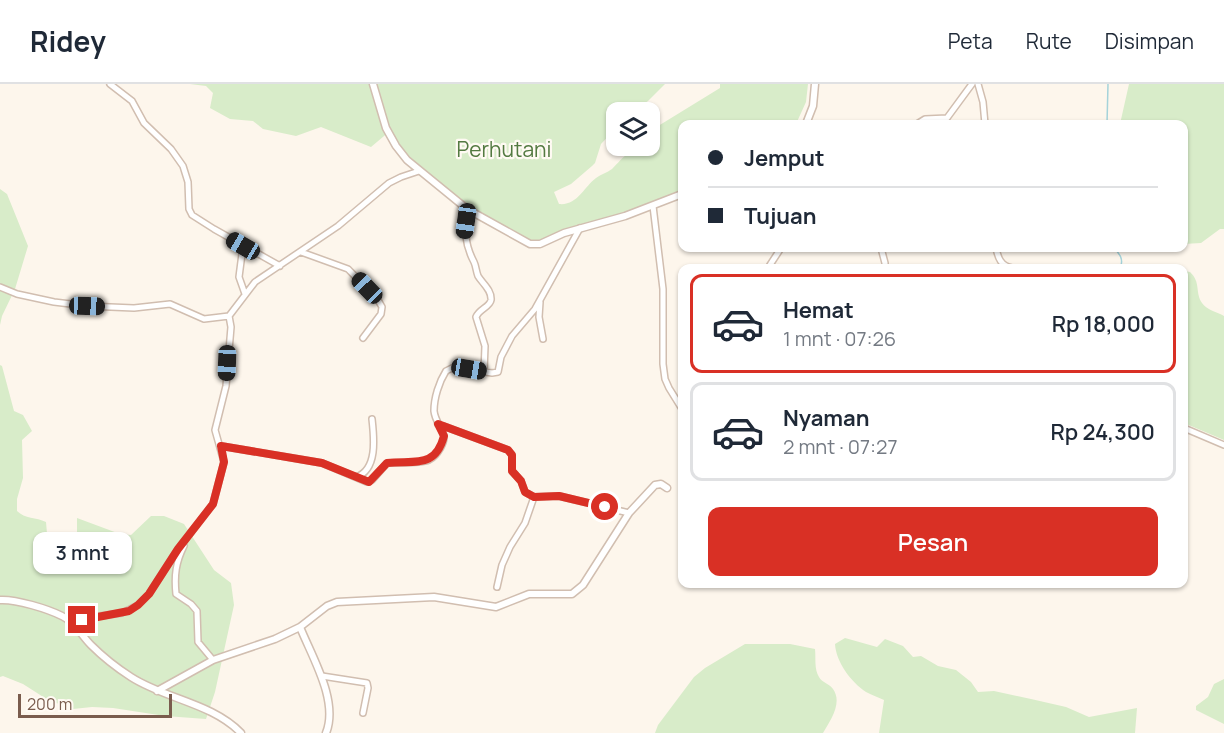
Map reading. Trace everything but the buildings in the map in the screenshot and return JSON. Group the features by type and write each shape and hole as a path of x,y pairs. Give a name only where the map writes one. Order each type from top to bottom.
{"street":[{"path":"110,84 132,101 144,123 171,149 183,166 188,182 189,209 192,214 280,266"},
{"path":"373,84 390,136 401,154 467,209 530,244 540,244 559,235 653,206 678,196"},
{"path":"808,120 813,106 815,84"},
{"path":"923,120 947,118 972,84"},
{"path":"978,84 984,120"},
{"path":"70,620 116,615 133,609 149,594 188,536 213,504 224,462 215,427 226,382 231,327 229,316 245,294 255,282 347,219 384,187 401,177 419,171"},
{"path":"653,206 663,289 663,364 665,379 678,403"},
{"path":"467,209 465,239 470,257 474,261 479,277 487,288 491,300 489,305 476,317 485,346 484,372"},
{"path":"221,446 322,463 354,477 370,481 387,463 432,458 438,453 444,438 434,414 435,402 446,371 454,367 498,372 501,357 512,336 535,309 580,228"},
{"path":"243,246 239,277 245,294"},
{"path":"301,252 348,269 378,300 382,307 381,314 363,338"},
{"path":"0,287 16,294 54,302 134,308 170,304 204,319 229,316"},
{"path":"541,297 539,317 543,339"},
{"path":"354,477 363,474 374,454 372,419"},
{"path":"438,424 508,450 512,455 512,471 521,481 525,492 534,497 559,496 629,513"},
{"path":"1188,430 1224,445"},
{"path":"157,691 213,660 274,639 300,627 327,606 337,602 434,597 496,607 530,594 572,594 583,585 629,513 655,485 661,484 667,488"},
{"path":"497,587 502,565 525,523 534,497"},
{"path":"188,536 178,558 174,575 176,594 195,607 198,642 213,660"},
{"path":"0,600 56,613 70,620 91,645 130,677 157,691 221,717 241,733"},
{"path":"300,627 322,676 329,716 326,733"},
{"path":"322,676 367,683 363,713"}],"green space":[{"name":"Perhutani","path":"190,84 665,84 646,102 606,102 606,139 601,144 595,163 571,184 554,192 559,204 565,204 575,199 596,178 612,169 624,156 660,156 660,125 720,88 720,84 808,84 806,102 798,120 678,120 678,193 657,202 533,242 486,217 442,186 403,153 390,131 371,147 321,127 296,136 263,129 253,121 230,119 210,108 213,93 206,86"},
{"path":"1129,84 1224,84 1224,229 1220,229 1201,243 1188,244 1188,120 1121,120"},
{"path":"0,189 7,194 28,246 15,289 0,325"},
{"path":"1188,272 1197,284 1200,299 1204,305 1224,316 1224,440 1188,425"},
{"path":"0,365 14,411 23,415 32,431 22,440 23,478 17,499 17,511 46,522 48,545 60,551 77,544 77,518 120,534 131,535 151,516 164,516 184,524 214,570 231,583 234,605 215,692 206,719 165,716 113,708 73,709 48,700 23,684 3,676 0,677"},
{"path":"845,638 877,647 885,639 903,646 913,657 921,656 938,666 956,670 971,682 978,692 994,691 1031,699 1066,707 1089,717 1137,708 1135,733 879,733 884,700 866,692 845,671 838,658 835,644"},
{"path":"745,644 790,644 815,649 817,674 822,681 830,685 837,700 834,712 823,733 655,733 658,725 694,677"},
{"path":"1224,679 1224,724 1196,710 1196,706 1208,697 1214,684"}],"waterway":[{"path":"1107,120 1108,84"},
{"path":"1117,252 1121,257 1121,264"}],"route":[{"path":"82,620 129,611 149,594 178,549 213,504 224,462 221,446 322,463 369,482 387,463 427,460 436,456 444,436 438,424 508,450 513,459 512,471 521,481 525,492 534,497 559,496 605,507"}]}
